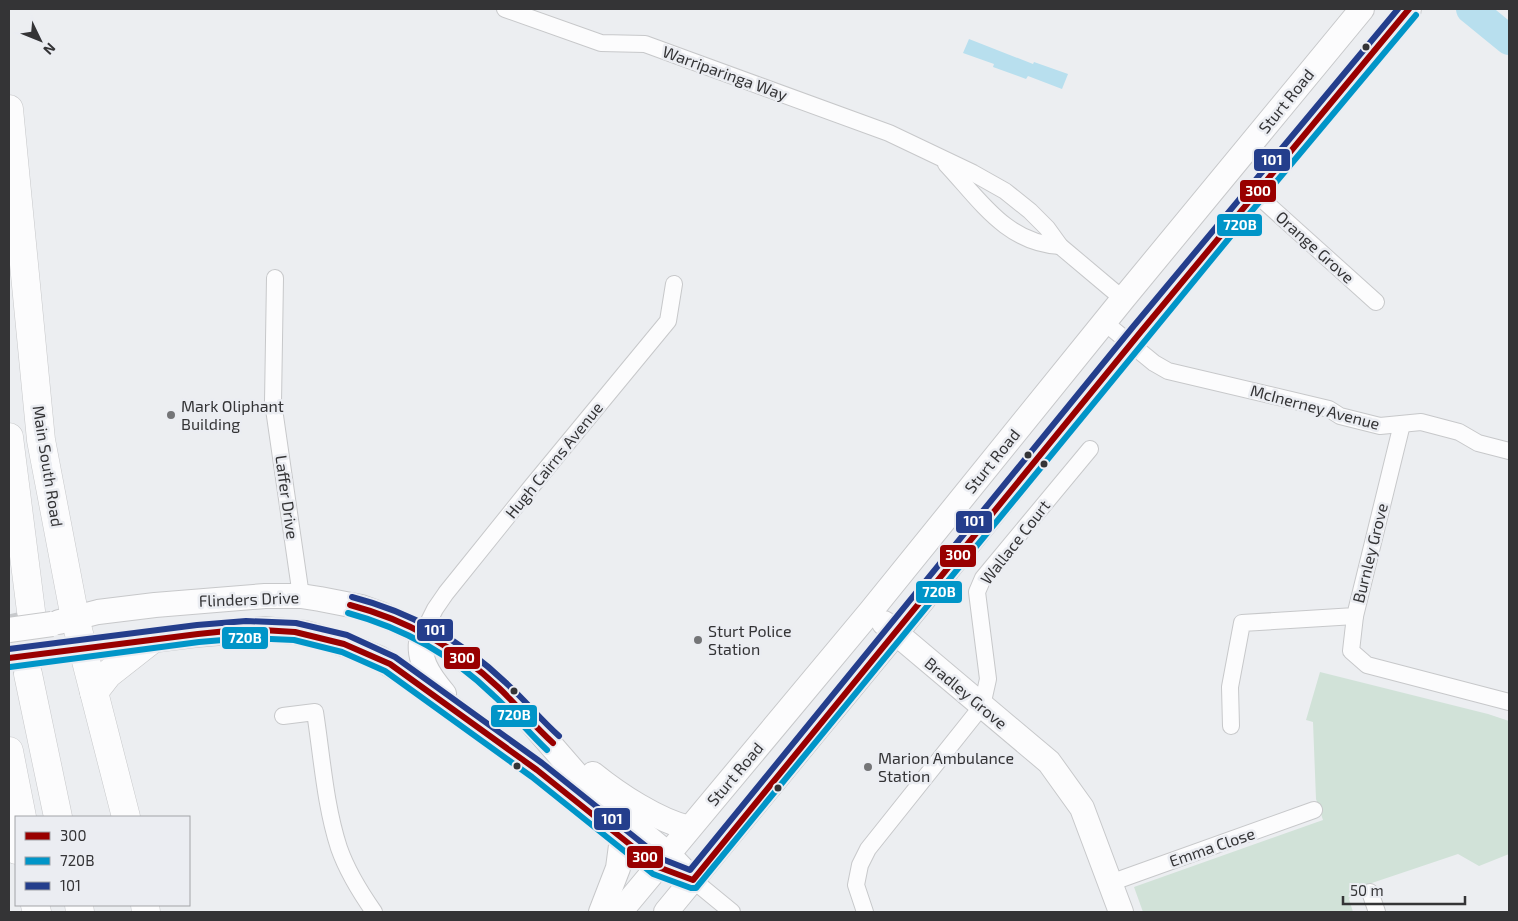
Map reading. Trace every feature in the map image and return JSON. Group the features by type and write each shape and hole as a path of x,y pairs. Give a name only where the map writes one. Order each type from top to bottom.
{"highway":[{"name":"Main South Road","path":"9,109 41,440 32,614 70,651 94,692 126,816"},
{"path":"9,260 41,440"},
{"path":"9,438 32,614"},
{"path":"9,572 32,614"},
{"path":"94,692 108,674 150,641"},
{"path":"25,668 58,816"},
{"path":"9,751 22,816"},
{"path":"9,827 15,847"}],"main road":[{"name":"Sturt Road","path":"620,912 870,612 1104,322 1362,9"},
{"name":"Sturt Road","path":"666,912 896,634 1255,193 1409,9"},
{"name":"Flinders Drive","path":"32,614 98,612 180,602 265,596 301,596 361,607 383,615 423,633 481,672 543,734 590,790 663,860"},
{"path":"301,596 305,633"},
{"name":"Bradley Grove","path":"870,612 1050,762 1082,808 1121,912"},
{"name":"Flinders Drive","path":"25,668 70,651 252,630 269,629 305,633 347,645 369,653 390,664 537,770 622,838 663,860"},
{"path":"390,664 423,633"},
{"path":"423,633 421,653 425,668 458,712"},
{"path":"543,734 616,791 659,817 689,828"},
{"path":"601,912 618,868 622,838"},
{"path":"663,860 693,880"}],"street":[{"name":"Warriparinga Way","path":"504,9 601,44 645,44 890,133 973,173 1005,192 1030,211 1047,228 1060,246 1123,299"},
{"name":"Warriparinga Way","path":"939,157 966,184 989,213 1001,223 1030,240 1045,246 1060,246"},
{"name":"Orange Grove","path":"1255,193 1376,302"},
{"name":"Laffer Drive","path":"275,278 273,402 301,596"},
{"name":"Hugh Cairns Avenue","path":"423,633 435,609 446,593 668,321 674,284"},
{"name":"McInerney Avenue","path":"1104,322 1154,363 1168,371 1329,409 1340,416 1380,426 1421,422 1459,432 1478,443 1509,451"},
{"name":"Burnley Grove","path":"1231,726 1230,687 1242,623 1355,616 1402,424"},
{"name":"Wallace Court","path":"982,706 988,679 977,592 983,578 1090,449"},
{"path":"1355,616 1351,651 1367,666 1509,702"},
{"path":"865,912 856,885 860,865 868,849 982,706"},
{"path":"283,716 315,712 329,805 338,842 355,883 374,912"},
{"name":"Emma Close","path":"1110,883 1314,810"},
{"path":"693,880 732,912"},
{"path":"1370,892 1377,912"}],"green space":[{"path":"1320,672 1488,714 1509,721 1509,854 1479,866 1458,854 1360,887 1349,899 1353,912 1143,912 1134,887 1323,820 1316,799 1313,722 1306,720"}],"water":[{"path":"969,39 1033,64 1034,62 1068,74 1062,89 1028,76 1026,79 993,67 994,64 963,53"}],"waterway":[{"path":"1471,9 1509,40"}],"tunnel":[{"path":"15,613 28,674"}],"transit line":[{"name":"101","path":"9,649 197,625 246,621 296,623 347,635 395,657 542,763 662,859 690,870 1132,328 1398,9"},
{"name":"300","path":"9,658 246,629 295,632 344,644 390,664 537,770 658,867 693,880 1139,334 1409,9"},
{"name":"720B","path":"10,667 199,642 247,638 294,640 342,652 385,671 532,777 653,874 691,888 696,888 1235,231 1416,15"},
{"name":"101","path":"352,597 414,619 434,629 471,653 512,689 559,736"},
{"name":"300","path":"350,605 411,627 466,660 499,688 553,743"},
{"name":"720B","path":"348,613 407,635 444,655 493,695 547,750"}],"place":[{"name":"Mark Oliphant Building","path":"171,415"},
{"name":"Sturt Police Station","path":"698,640"},
{"name":"Marion Ambulance Station","path":"868,767"}]}
